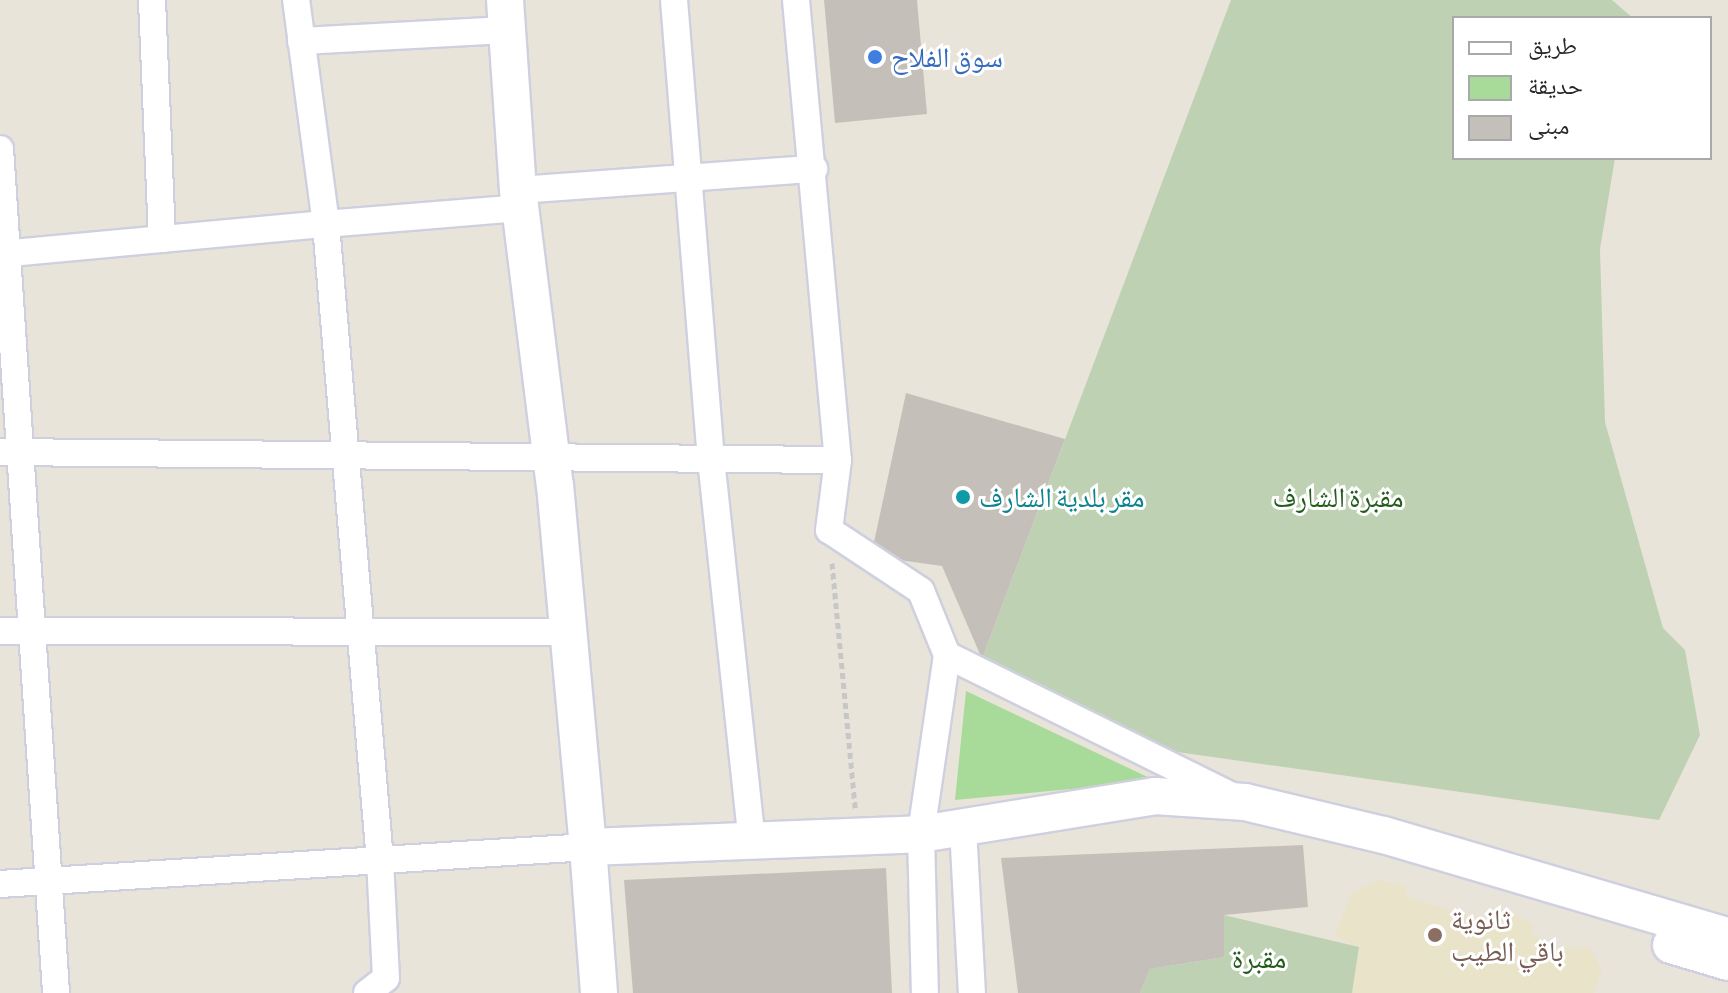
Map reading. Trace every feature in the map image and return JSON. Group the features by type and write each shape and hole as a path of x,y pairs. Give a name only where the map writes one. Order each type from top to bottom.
{"street":[{"path":"152,0 162,239"},
{"path":"296,0 326,224 342,458 380,861 386,978 367,993"},
{"path":"674,0 711,459 752,841"},
{"path":"796,0 814,169 838,460 829,530 921,591 947,655 921,834 925,993"},
{"path":"301,41 506,15 519,199 551,458 599,993"},
{"path":"0,149 10,452 30,630 56,993"},
{"path":"3,254 326,224 688,179 814,169"},
{"path":"10,452 342,458 838,460"},
{"path":"0,631 360,628 568,632"},
{"path":"947,655 1245,802 1471,887 1728,962"},
{"path":"0,884 588,847 921,834 1155,796 1245,802 1384,835 1728,936"},
{"path":"963,828 972,993"}],"path":[{"path":"829,530 858,837"}],"shaded area":[{"name":"ثانوية باقي الطيب","path":"1378,880 1406,886 1405,897 1505,925 1513,915 1533,923 1531,934 1559,947 1590,947 1602,971 1594,993 1352,993 1359,947 1334,936 1352,893"}],"green space":[{"name":"مقبرة الشارف","path":"1231,0 1612,0 1631,16 1452,16 1452,160 1615,160 1600,249 1605,422 1663,628 1685,650 1700,735 1659,820 1170,751 982,659"},
{"path":"966,691 1156,781 955,800"},
{"name":"مقبرة","path":"1224,915 1359,947 1352,993 1140,993 1150,969 1224,957"}],"building":[{"name":"سوق الفلاح","path":"824,0 917,0 927,114 835,123"},
{"name":"مقر بلدية الشارف","path":"906,393 1065,439 982,659 942,566 871,556"},
{"path":"1303,845 1308,907 1224,915 1224,957 1150,969 1140,993 1018,993 1001,858"},
{"path":"886,868 892,993 633,993 624,880"}],"place":[{"name":"سوق الفلاح","path":"875,57"},
{"name":"مقر بلدية الشارف","path":"963,497"},
{"name":"ثانوية باقي الطيب","path":"1435,935"}]}
